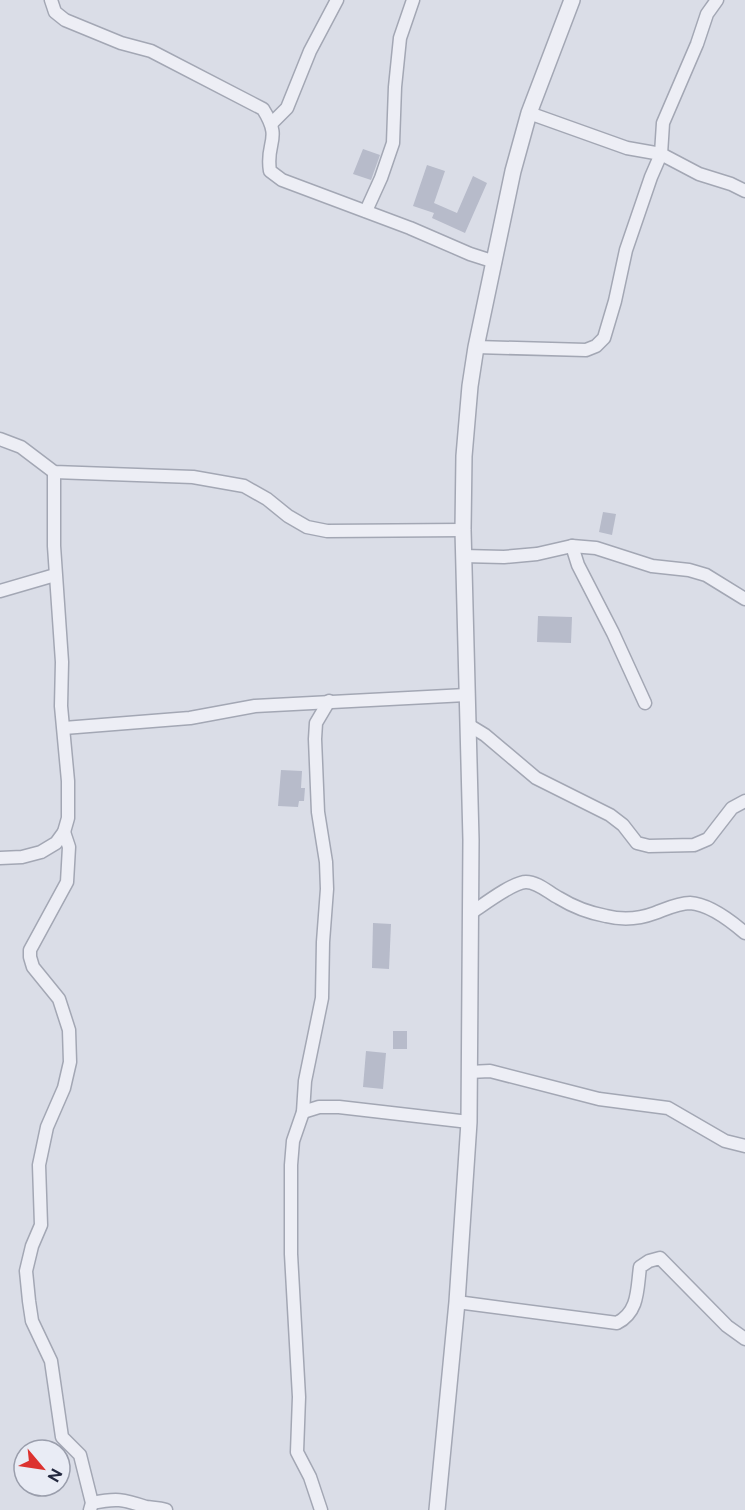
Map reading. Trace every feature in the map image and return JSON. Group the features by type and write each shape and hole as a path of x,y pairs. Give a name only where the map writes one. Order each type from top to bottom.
{"street":[{"path":"51,0 55,12 65,20 121,43 152,51 263,109 272,123 274,136 268,159 270,171 282,180 495,262"},
{"path":"272,123 287,108 310,51 338,0"},
{"path":"366,211 393,143 400,38 413,0"},
{"path":"437,1510 458,1302 469,1122 471,840 462,530 464,456 470,386 513,171 529,112 572,0"},
{"path":"476,347 586,350 596,346 604,338 626,250 661,154 663,123 697,44 707,14 717,0"},
{"path":"529,112 627,148 661,154 699,174 744,188"},
{"path":"0,439 21,447 54,472 193,477 244,486 307,527 327,531 462,530"},
{"path":"0,858 22,857 41,852 56,843 64,832 68,818 68,781 61,706 62,662 55,575 54,472"},
{"path":"463,556 519,556 572,546 596,548 652,566 688,570 706,575 745,599"},
{"path":"572,546 578,565 645,703"},
{"path":"0,591 55,575"},
{"path":"64,728 190,718 255,706 466,695"},
{"path":"321,1510 310,1477 297,1452 299,1397 291,1254 291,1165 293,1141 303,1112 305,1081 322,998 327,889 326,862 318,812 315,739 316,723 329,701"},
{"path":"467,724 485,735 536,778 610,815 623,825 637,843 649,846 694,845 708,839 732,808 745,801"},
{"path":"64,832 69,847 67,882 30,950 33,967 59,999 69,1030 70,1062 64,1088 47,1127 39,1165 41,1225 32,1246 26,1271 33,1321 51,1361 62,1437 80,1455 91,1507 111,1499 132,1501 166,1510"},
{"path":"471,913 517,884 526,882 602,916 621,920 653,914 688,903 701,905 745,933"},
{"path":"469,1072 490,1071 599,1098 668,1108 725,1141 745,1146"},
{"path":"303,1112 319,1107 339,1107 469,1122"},
{"path":"458,1302 617,1323 634,1309 640,1268 649,1261 660,1258 727,1326 745,1340"}],"building":[{"path":"363,149 380,155 371,180 353,174"},
{"path":"427,165 445,171 434,203 457,213 473,176 487,183 465,233 432,218 434,213 413,206"},
{"path":"603,512 616,514 612,535 599,532"},
{"path":"538,616 572,617 571,643 537,642"},
{"path":"281,770 302,771 301,788 305,788 304,801 299,801 298,807 278,806"},
{"path":"373,923 391,924 389,969 372,968"},
{"path":"393,1031 407,1031 407,1049 393,1049"},
{"path":"366,1051 386,1053 383,1089 363,1087"}]}
